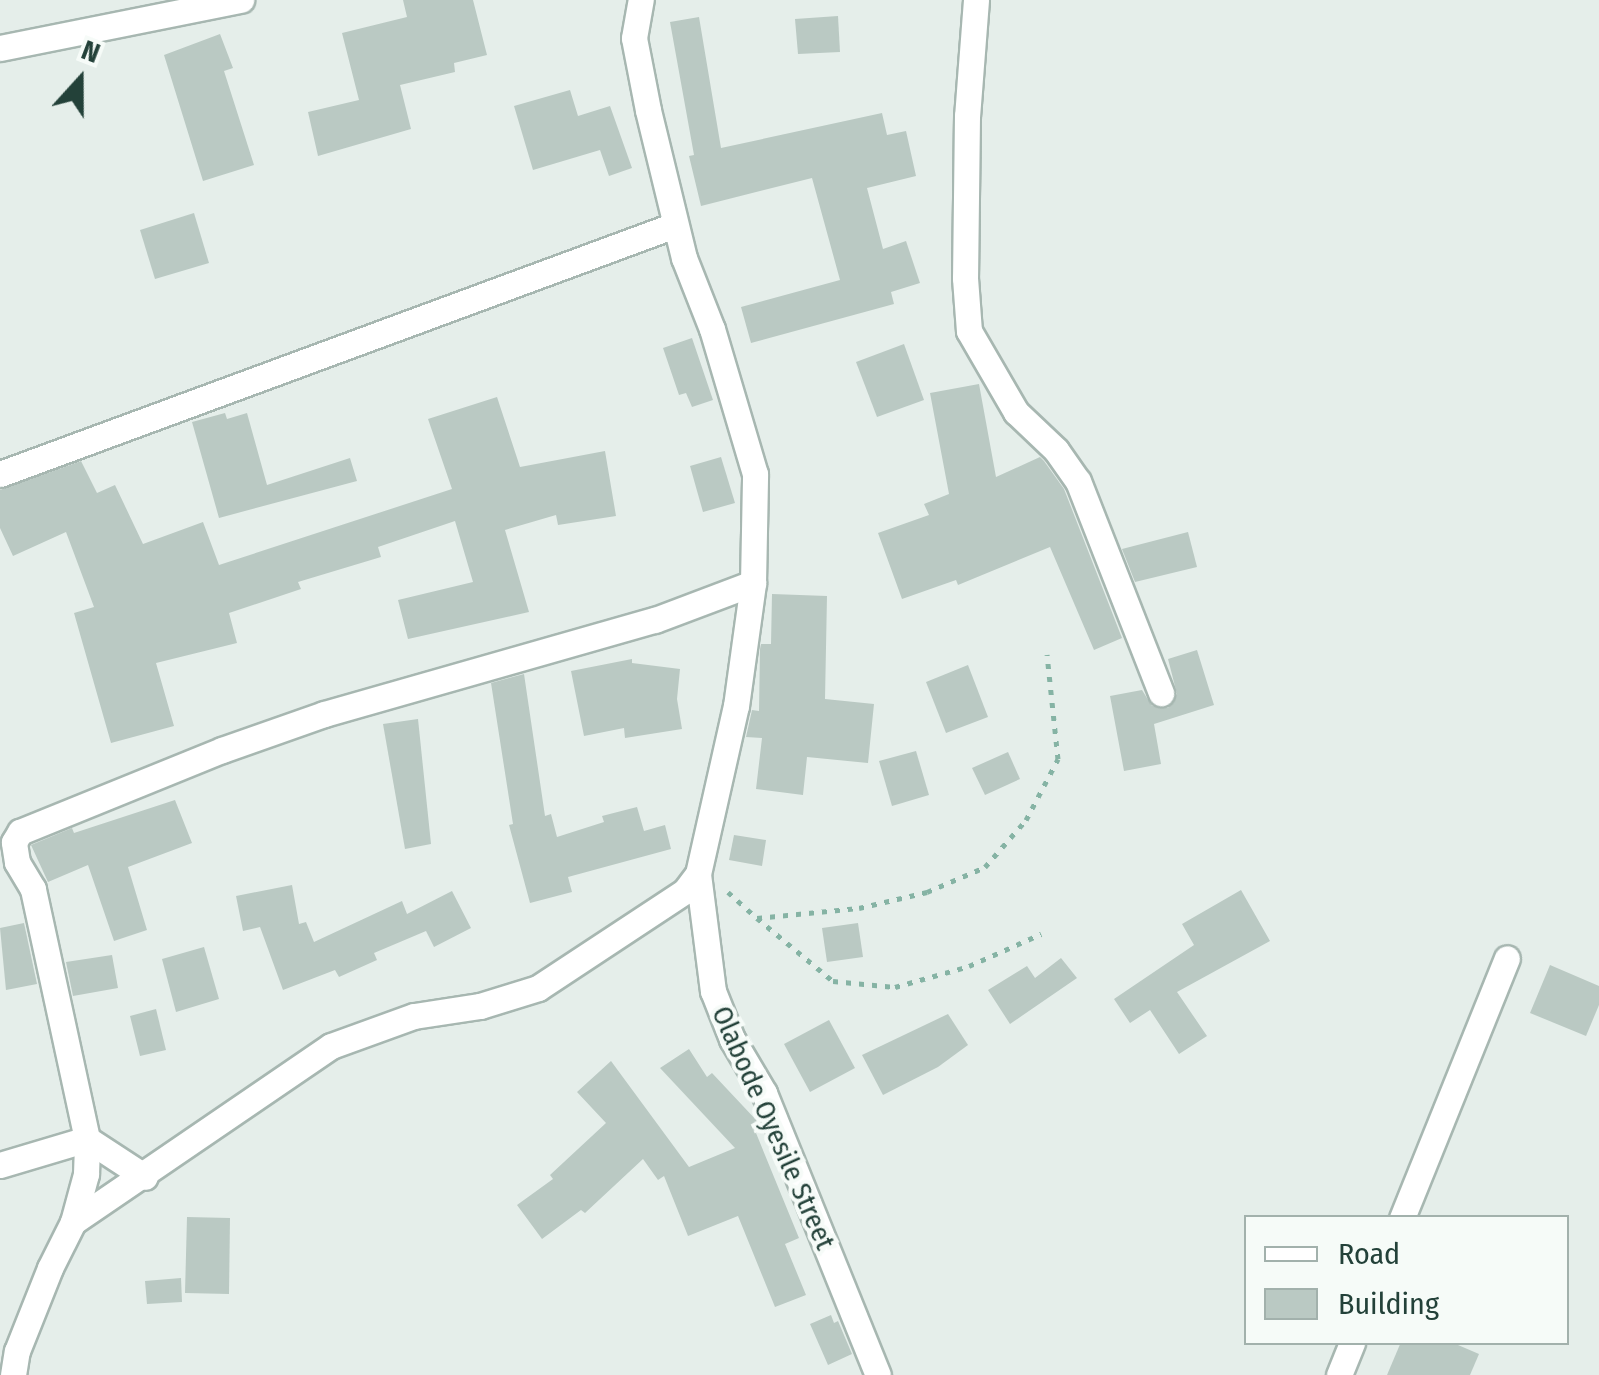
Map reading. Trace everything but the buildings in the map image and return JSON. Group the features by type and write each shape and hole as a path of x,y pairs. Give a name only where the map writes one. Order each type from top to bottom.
{"street":[{"path":"0,48 241,0"},
{"path":"73,1222 331,1046 414,1016 480,1006 538,988 685,891 698,874 736,706 753,583 755,474 676,225 634,38 642,0"},
{"path":"976,0 966,116 965,278 969,332 1016,412 1056,450 1078,481 1161,694"},
{"path":"0,474 676,225"},
{"path":"12,1375 50,1268 73,1222 86,1174 87,1139 33,890 17,862 14,842 20,832 324,714 655,620 753,583"},
{"name":"Olabode Oyesile Street","path":"698,874 713,991 732,1039 764,1093 878,1375"},
{"path":"1403,1215 1506,958"},
{"path":"0,1164 20,1162 87,1139"},
{"path":"87,1139 144,1177"},
{"path":"1339,1375 1351,1345"}],"path":[{"path":"757,918 859,908 927,892 985,867 1026,820 1058,760 1047,655"},
{"path":"721,886 833,981 895,987 968,966 1041,934"}]}
